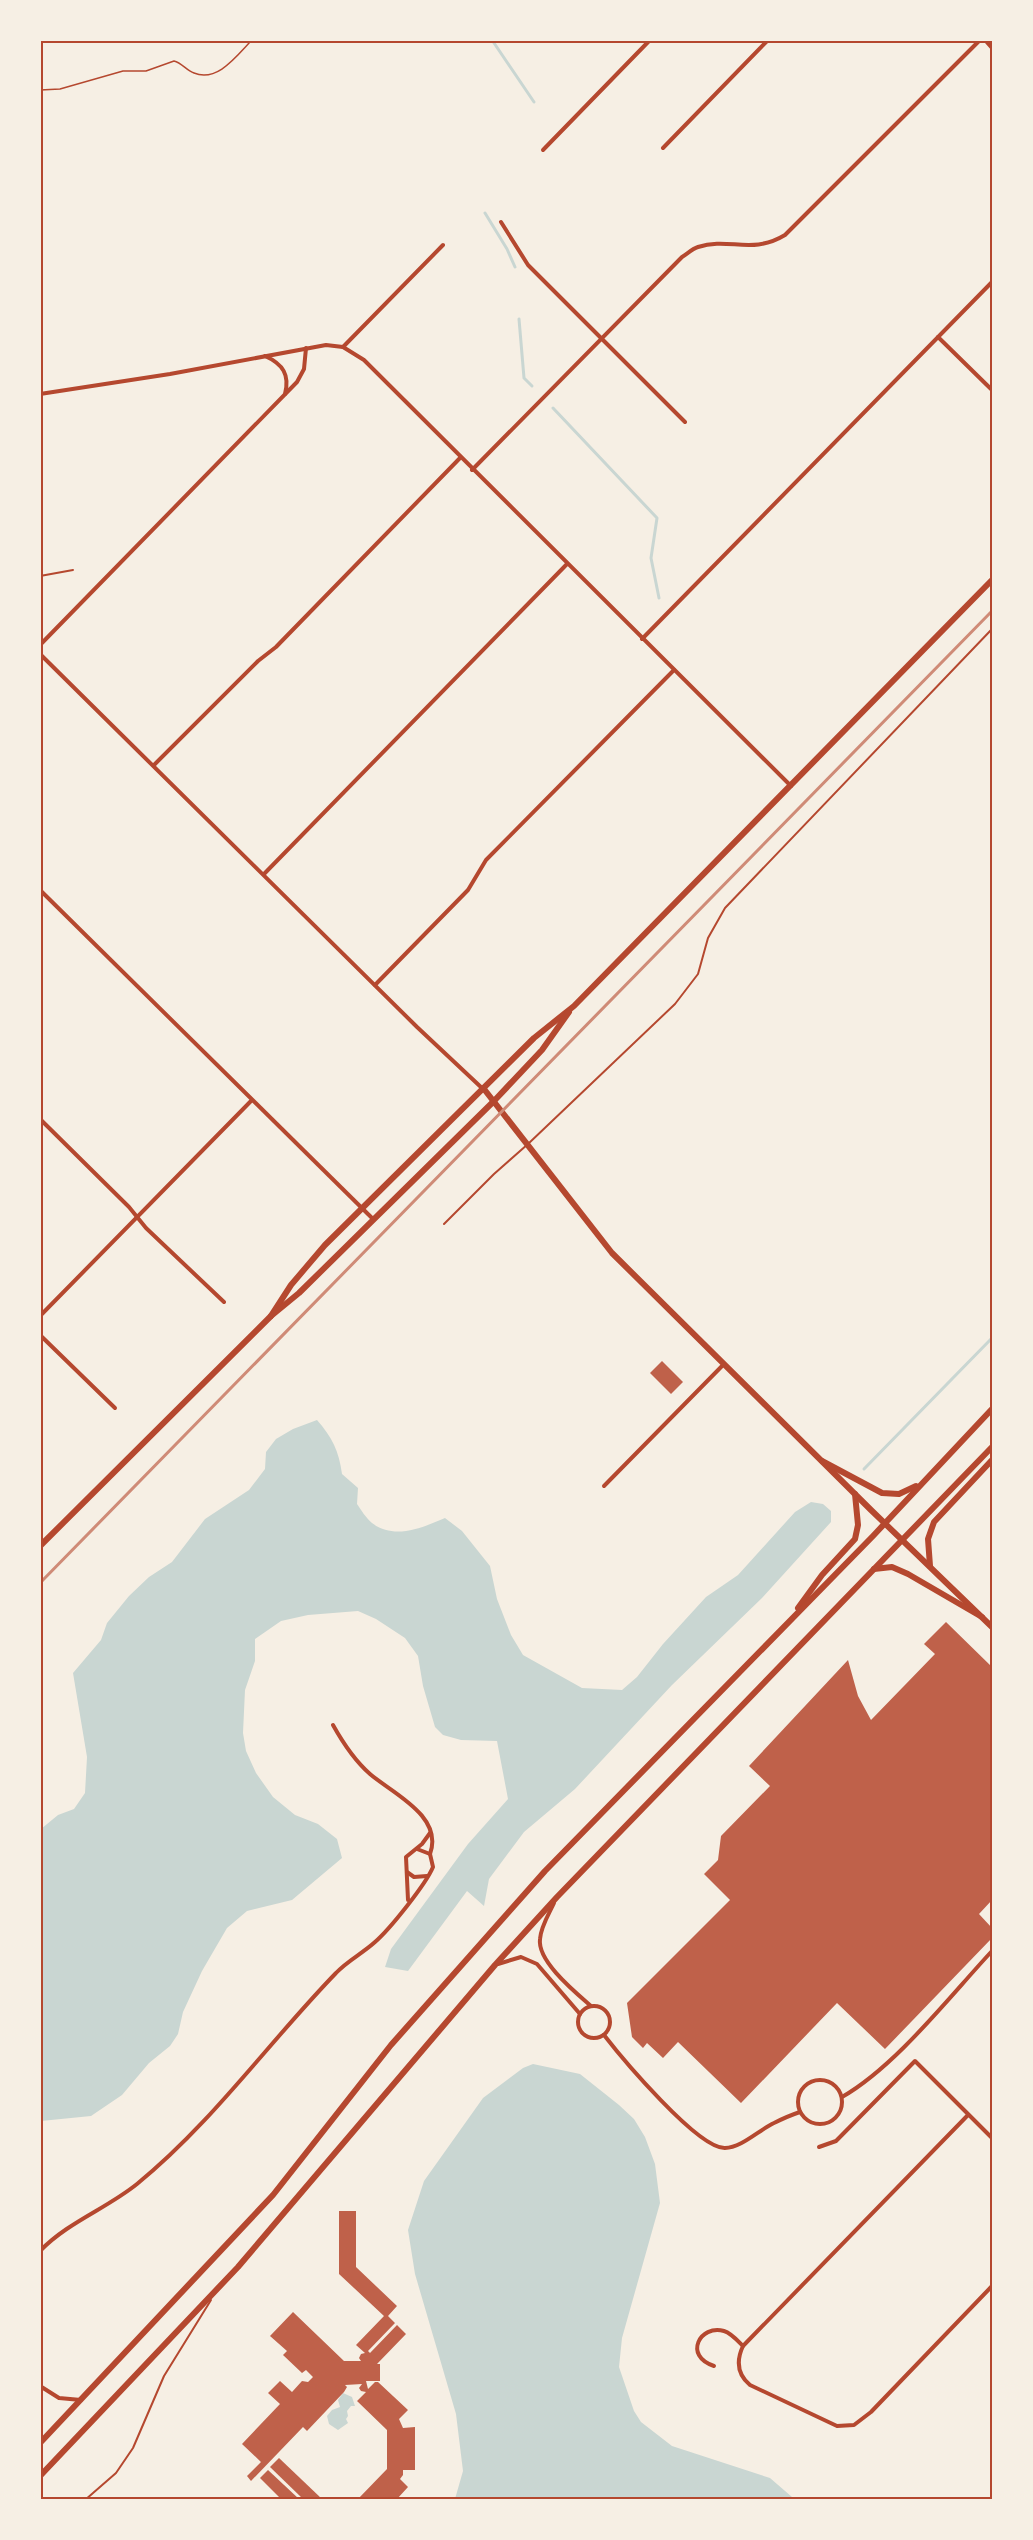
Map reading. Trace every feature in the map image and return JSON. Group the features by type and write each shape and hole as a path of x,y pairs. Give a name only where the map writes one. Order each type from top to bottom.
{"main road":[{"path":"271,1316 311,1260 362,1208 534,1038 574,1006 993,580"},
{"path":"40,1546 271,1316 299,1293 494,1101 542,1050 574,1006"},
{"path":"484,1089 612,1253 993,1627"},
{"path":"40,2443 83,2400 273,2195 392,2045 490,1932 619,1794 885,1523 993,1409"},
{"path":"40,2476 215,2292 495,1965 557,1897 993,1447"},
{"path":"930,1566 928,1539 934,1522 993,1460"},
{"path":"822,1461 882,1493 899,1494 921,1483"},
{"path":"783,1628 822,1575 855,1539 858,1525 855,1494"},
{"path":"873,1569 892,1567 908,1574 982,1617"}],"street":[{"path":"543,150 650,40"},
{"path":"663,148 768,40"},
{"path":"472,470 668,270 697,248 713,245 771,244 785,235 980,40"},
{"path":"986,40 993,48"},
{"path":"501,222 528,266 685,422"},
{"path":"343,346 443,245"},
{"path":"642,639 993,282"},
{"path":"938,337 993,390"},
{"path":"40,394 170,374 306,348 326,345 343,346 364,360 791,786"},
{"path":"40,645 285,395 304,369 306,348"},
{"path":"265,356 275,360 284,370 288,383 285,395"},
{"path":"154,765 258,661 276,646 460,458"},
{"path":"264,874 567,564"},
{"path":"40,654 375,985 484,1089"},
{"path":"375,985 468,890 486,860 674,670"},
{"path":"40,890 251,1101 373,1219"},
{"path":"40,1316 251,1101"},
{"path":"40,1119 224,1302"},
{"path":"40,1335 115,1408"},
{"path":"604,1486 725,1363"},
{"path":"40,2251 63,2230 136,2185 166,2157 205,2118 338,1970 375,1942 392,1925 433,1867 430,1854 433,1846 430,1832 419,1814 398,1793 370,1775 355,1759 333,1725"},
{"path":"408,1901 406,1857 417,1849 430,1832"},
{"path":"417,1849 430,1854"},
{"path":"406,1871 419,1878 428,1875"},
{"path":"557,1897 542,1930 539,1940 541,1948 551,1966 591,2006 603,2009 609,2016 610,2026 604,2035 594,2038 583,2034 578,2025 580,2014 591,2006"},
{"path":"842,2097 863,2085 901,2049 993,1951"},
{"path":"495,1965 521,1957 537,1964 580,2014"},
{"path":"604,2035 626,2064 703,2139 725,2148 740,2143 772,2123 800,2112"},
{"path":"819,2146 836,2141 915,2061 993,2138"},
{"path":"814,2080 828,2080 835,2085 842,2097 841,2110 829,2123 821,2125 812,2123 800,2112 798,2098 800,2091 814,2080"},
{"path":"968,2115 743,2346 738,2361 743,2379 750,2385 837,2426 854,2425 871,2412 993,2286"},
{"path":"714,2366 703,2362 697,2355 697,2346 702,2336 714,2330 726,2331 743,2346"},
{"path":"40,2385 59,2398 83,2400"}],"lane":[{"path":"40,576 73,570"},
{"path":"444,1224 494,1173 528,1144 675,1004 698,974 708,938 725,908 993,629"},
{"path":"85,2499 116,2473 133,2448 164,2376 215,2292"}],"path":[{"path":"40,90 60,89 123,71 146,71 174,61 196,75 210,74 225,68 252,40"}],"shaded area":[{"path":"317,1420 334,1445 342,1474 358,1488 357,1504 370,1521 381,1528 399,1532 445,1518 462,1531 490,1566 497,1599 511,1635 523,1655 582,1688 622,1690 637,1677 663,1644 706,1597 738,1575 795,1512 811,1502 823,1504 831,1511 831,1522 762,1598 672,1685 575,1789 524,1832 489,1879 484,1906 467,1891 408,1971 385,1967 391,1949 468,1844 508,1799 497,1741 461,1740 443,1735 435,1727 423,1686 418,1656 405,1638 376,1619 358,1611 308,1615 281,1621 255,1639 255,1661 245,1690 243,1733 246,1751 256,1773 273,1797 295,1815 318,1824 337,1839 342,1858 292,1900 247,1911 227,1928 202,1971 183,2012 178,2034 170,2046 149,2063 122,2095 91,2116 41,2121 41,1829 58,1815 74,1809 85,1793 87,1757 73,1673 101,1640 107,1623 129,1596 149,1577 172,1562 205,1519 249,1490 265,1469 266,1452 276,1439 293,1429"},
{"path":"533,2064 580,2074 619,2105 634,2119 645,2137 655,2164 660,2203 622,2338 619,2367 634,2411 641,2422 672,2446 770,2478 792,2497 798,2499 455,2499 463,2471 456,2414 415,2274 408,2230 424,2181 483,2098 523,2068"},
{"path":"343,2393 352,2397 355,2406 351,2406 347,2411 348,2423 338,2430 329,2424 327,2416 332,2410 340,2407 338,2400"}],"building":[{"path":"662,1361 683,1382 671,1394 650,1373"},
{"path":"946,1622 992,1667 992,1900 979,1914 992,1928 992,1938 885,2049 837,2003 741,2103 678,2042 663,2058 647,2043 643,2048 632,2037 627,2003 730,1900 704,1874 718,1860 721,1836 770,1786 749,1766 848,1660 858,1696 871,1720 935,1654 924,1644"},
{"path":"339,2211 356,2211 356,2267 397,2306 388,2316 395,2323 368,2351 370,2353 397,2325 406,2334 377,2364 380,2364 380,2381 366,2381 368,2389 378,2382 408,2410 399,2419 403,2428 415,2427 415,2470 403,2470 400,2479 408,2487 397,2499 358,2499 387,2469 387,2430 357,2401 366,2392 359,2388 362,2384 345,2385 347,2387 344,2392 307,2431 303,2427 251,2481 247,2476 261,2462 242,2444 280,2404 268,2393 280,2381 292,2392 302,2381 308,2382 313,2377 306,2370 302,2373 283,2355 287,2351 270,2336 293,2312 344,2361 361,2361 359,2358 361,2354 365,2353 356,2345 384,2316 339,2274"},
{"path":"279,2458 322,2499 303,2499 270,2467"},
{"path":"268,2470 299,2499 281,2499 260,2478"}],"waterway":[{"path":"492,40 534,102"},
{"path":"485,213 515,267"},
{"path":"519,319 524,378 532,386"},
{"path":"553,408 657,518 651,558 659,598"},
{"path":"864,1469 992,1338"}],"railway":[{"path":"40,1583 992,611"}]}
